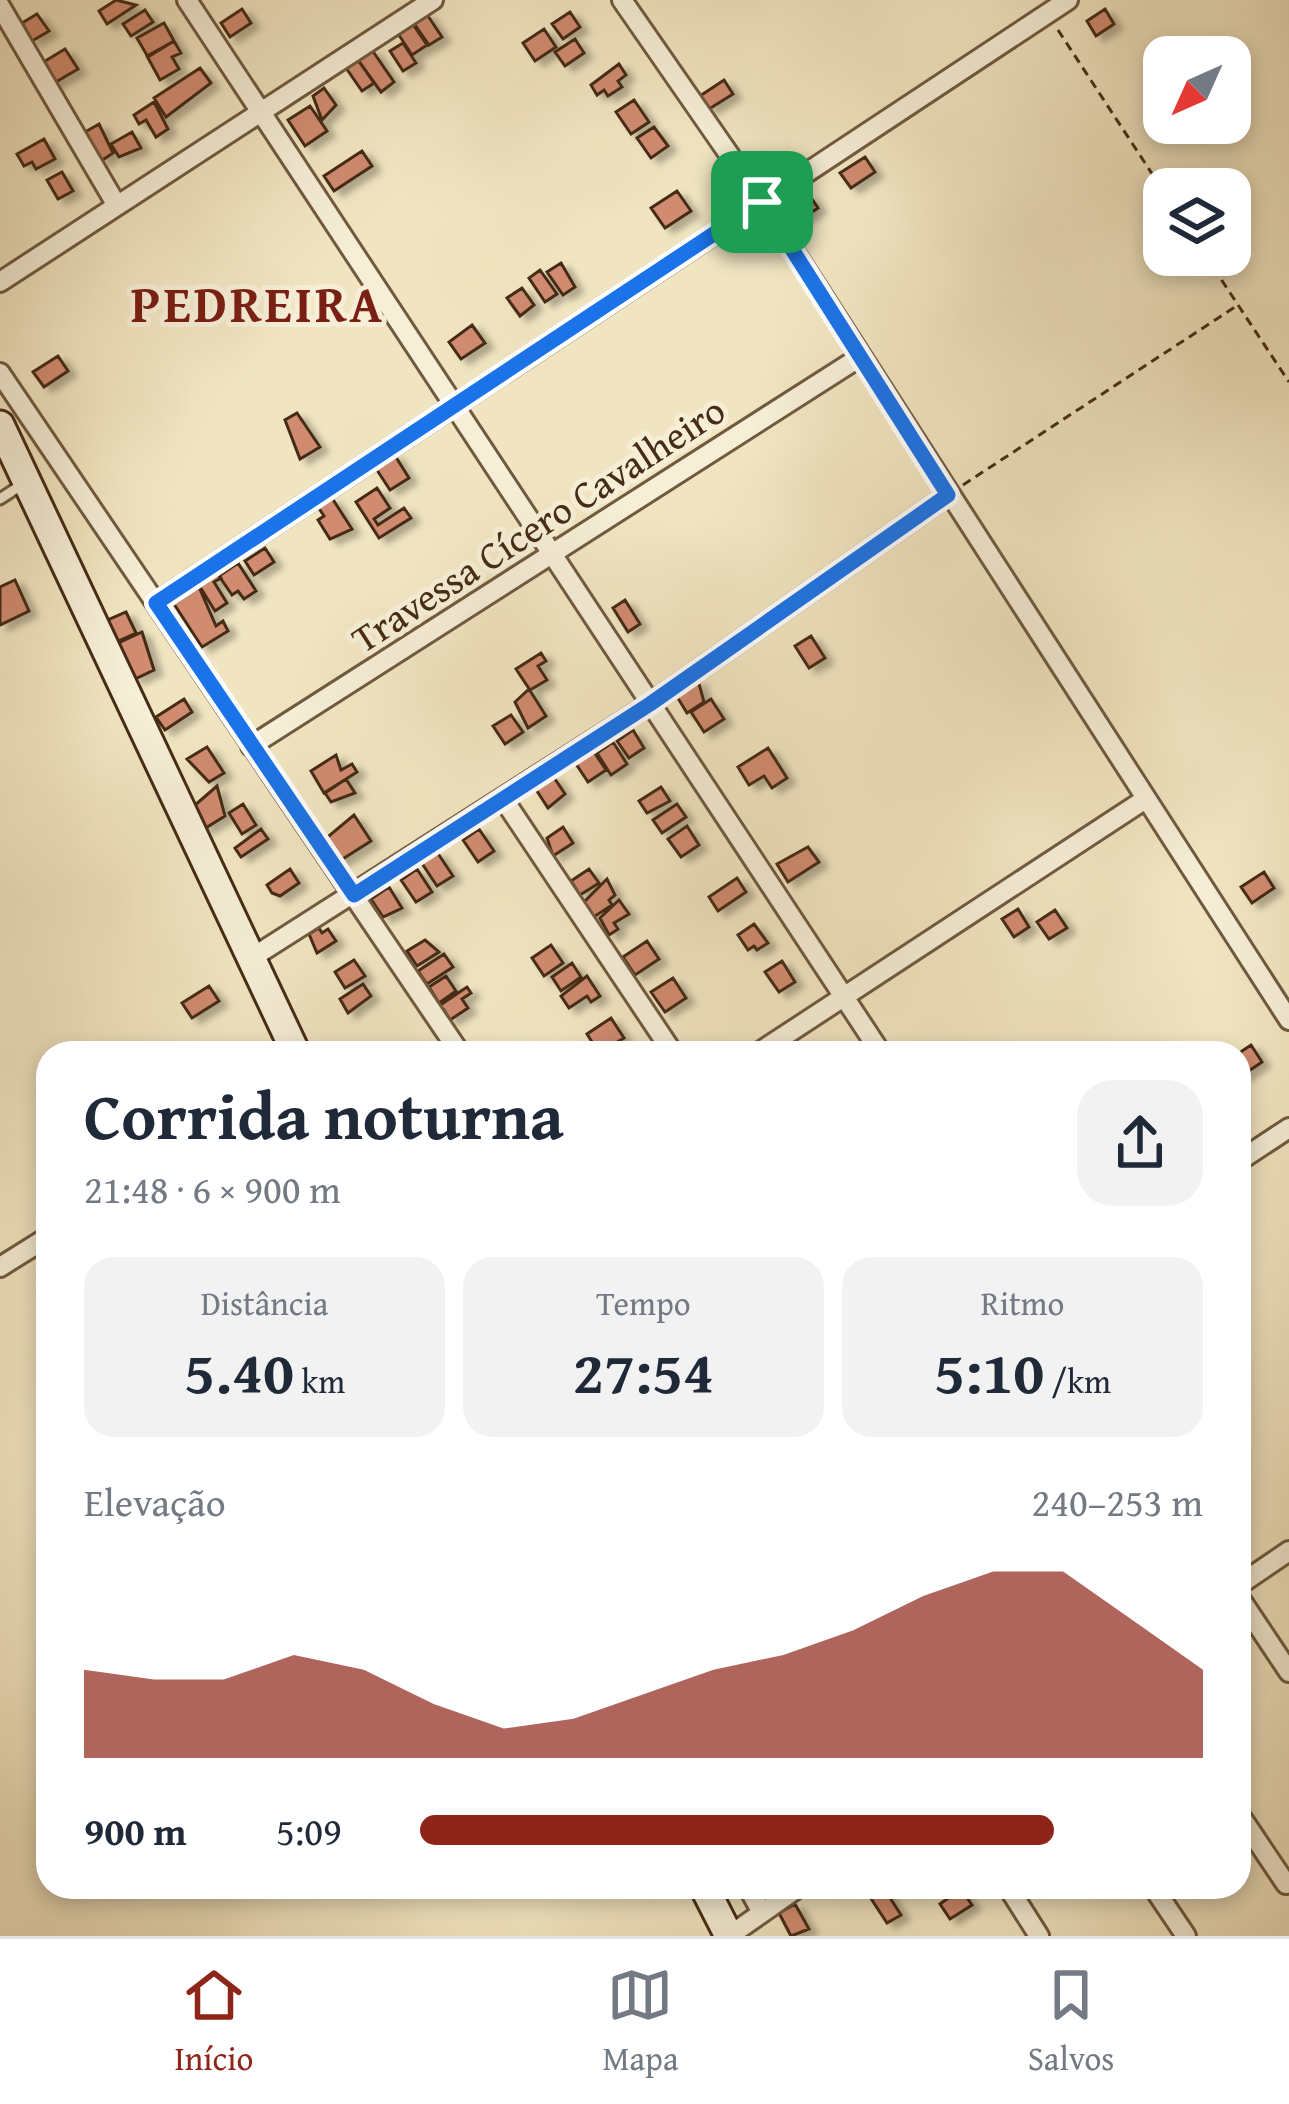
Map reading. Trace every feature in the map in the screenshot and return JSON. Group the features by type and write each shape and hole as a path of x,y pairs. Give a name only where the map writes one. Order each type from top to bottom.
{"street":[{"path":"187,0 874,1041"},
{"path":"0,282 433,0"},
{"path":"622,0 762,202 1289,1020"},
{"path":"156,603 762,202 1043,7 1068,0"},
{"path":"0,6 116,204"},
{"name":"Travessa Cícero Cavalheiro","path":"251,746 860,357"},
{"path":"0,373 452,1041"},
{"path":"0,425 290,1041"},
{"path":"250,959 650,704 948,495"},
{"path":"504,800 665,1041"},
{"path":"776,1041 1144,800"},
{"path":"1251,1153 1289,1128"},
{"path":"0,1268 36,1245"},
{"path":"1251,1577 1289,1551"},
{"path":"1251,1615 1289,1672"},
{"path":"1251,1832 1286,1884"},
{"path":"710,1899 729,1936 782,1899"},
{"path":"754,1899 762,1913"},
{"path":"1016,1899 1039,1936"},
{"path":"1161,1899 1186,1936"}],"lane":[{"path":"0,499 27,481"}],"path":[{"path":"1043,7 1148,168"},
{"path":"1219,276 1289,382"},
{"path":"948,495 1238,304"}],"building":[{"path":"116,0 136,5 107,24 99,11"},
{"path":"242,9 251,23 230,37 221,23"},
{"path":"1105,9 1114,24 1096,36 1087,21"},
{"path":"145,10 153,22 131,36 123,24"},
{"path":"570,12 580,27 563,39 552,24"},
{"path":"426,13 442,37 429,45 413,22"},
{"path":"37,14 49,31 32,41 22,23"},
{"path":"164,23 174,41 148,57 137,38"},
{"path":"412,23 427,45 412,55 397,32"},
{"path":"544,29 556,47 535,61 523,43"},
{"path":"575,39 584,53 565,66 555,52"},
{"path":"174,41 181,53 172,57 179,69 160,80 147,56"},
{"path":"403,43 416,63 403,71 390,51"},
{"path":"65,49 78,69 49,86 37,66"},
{"path":"372,50 394,82 381,92 358,60"},
{"path":"358,60 374,83 362,91 346,68"},
{"path":"619,64 626,75 618,81 622,87 608,96 604,90 597,95 591,85"},
{"path":"200,68 211,83 166,117 154,98"},
{"path":"724,80 733,94 709,109 700,96"},
{"path":"324,88 336,105 322,120 313,96"},
{"path":"634,100 649,122 631,134 616,112"},
{"path":"154,102 168,129 156,137 146,120 139,124 134,115"},
{"path":"310,106 327,131 305,146 288,120"},
{"path":"99,124 113,153 101,161 85,132"},
{"path":"654,127 668,146 651,158 637,138"},
{"path":"132,132 141,148 119,157 111,144"},
{"path":"44,139 55,159 36,169 32,162 24,166 17,154"},
{"path":"362,151 372,166 334,191 324,176"},
{"path":"865,157 875,172 851,188 840,173"},
{"path":"62,172 73,191 58,199 47,180"},
{"path":"677,191 691,211 665,228 651,208"},
{"path":"810,196 818,208 792,225 790,209"},
{"path":"561,263 575,287 563,295 547,272"},
{"path":"540,270 557,294 545,302 529,278"},
{"path":"522,288 534,305 520,316 507,298"},
{"path":"472,325 485,343 461,359 449,342"},
{"path":"58,356 68,371 44,387 33,372"},
{"path":"297,413 320,447 300,459 285,420"},
{"path":"394,454 409,478 390,490 375,467"},
{"path":"377,488 390,508 374,519 378,525 404,508 411,518 379,538 356,502"},
{"path":"332,498 352,529 330,539 318,520 324,516 318,507"},
{"path":"265,548 274,562 254,575 245,561"},
{"path":"238,563 256,591 244,599 238,591 232,595 219,576"},
{"path":"216,569 221,578 214,582 227,603 215,611 197,582"},
{"path":"15,580 29,611 0,625 0,587"},
{"path":"199,587 216,626 223,621 228,631 202,647 174,604"},
{"path":"625,600 640,624 628,632 613,608"},
{"path":"126,612 136,633 114,643 101,623"},
{"path":"142,632 154,670 135,679 124,656 116,660 110,647"},
{"path":"811,636 825,658 809,668 795,646"},
{"path":"541,653 546,661 538,666 547,680 530,690 516,669"},
{"path":"698,680 704,702 687,713 676,695"},
{"path":"529,689 546,716 528,728 515,702"},
{"path":"184,699 192,712 165,730 156,717"},
{"path":"711,699 724,719 704,732 691,712"},
{"path":"511,715 523,732 505,744 493,726"},
{"path":"633,730 644,748 629,758 617,741"},
{"path":"613,742 627,764 611,775 597,753"},
{"path":"207,747 224,773 209,782 187,759"},
{"path":"768,748 787,778 772,788 764,776 749,785 738,767"},
{"path":"594,752 606,770 588,782 576,764"},
{"path":"336,755 341,770 352,764 357,772 324,793 311,771"},
{"path":"553,776 565,794 548,808 535,788"},
{"path":"346,779 355,793 331,802 325,793"},
{"path":"217,786 225,816 204,829 194,806"},
{"path":"661,787 670,801 647,813 639,801"},
{"path":"243,804 256,825 242,834 229,813"},
{"path":"677,804 686,817 662,833 653,820"},
{"path":"354,815 371,841 338,862 324,840"},
{"path":"687,826 699,845 681,857 668,839"},
{"path":"563,827 573,843 553,856 547,838"},
{"path":"261,829 268,839 241,857 235,848"},
{"path":"479,829 494,851 478,862 463,840"},
{"path":"808,847 819,862 788,882 777,864"},
{"path":"437,852 453,876 437,886 421,862"},
{"path":"290,869 299,883 280,896 272,893 267,885"},
{"path":"417,869 432,892 416,902 401,880"},
{"path":"589,869 599,883 580,895 571,881"},
{"path":"1264,872 1274,888 1252,903 1241,887"},
{"path":"737,878 746,892 718,911 709,897"},
{"path":"607,879 615,895 609,900 612,905 592,918 583,903"},
{"path":"389,887 402,908 383,917 371,899"},
{"path":"619,900 629,914 614,923 618,929 609,935 600,918"},
{"path":"1018,909 1029,927 1014,937 1002,919"},
{"path":"1055,910 1067,928 1049,939 1037,922"},
{"path":"754,924 768,943 748,950 738,935"},
{"path":"319,928 322,933 328,929 336,941 317,953 309,934"},
{"path":"425,940 439,952 417,966 407,951"},
{"path":"647,941 659,959 635,975 623,957"},
{"path":"551,945 563,963 544,976 532,958"},
{"path":"444,954 453,967 427,984 418,971"},
{"path":"354,960 365,976 345,988 335,972"},
{"path":"782,961 795,982 779,992 765,972"},
{"path":"572,963 581,977 561,991 552,977"},
{"path":"446,976 456,991 439,1003 429,987"},
{"path":"587,976 600,996 591,1002 587,996 569,1008 561,996"},
{"path":"673,978 686,998 665,1012 651,992"},
{"path":"363,984 371,996 348,1013 340,999"},
{"path":"209,986 219,1001 192,1018 182,1003"},
{"path":"467,987 471,993 462,999 468,1008 450,1020 444,1010 436,1015 433,1010"},
{"path":"611,1018 624,1038 591,1041 587,1034"},
{"path":"1251,1045 1262,1062 1251,1070"},
{"path":"871,1899 891,1899 901,1915 887,1923"},
{"path":"947,1899 968,1899 972,1905 950,1919 940,1904"},
{"path":"795,1904 809,1929 791,1936 779,1913"}],"district":[{"name":"PEDREIRA","path":"258,304"}],"route":[{"path":"762,202 948,495 650,704 354,895 156,603 762,202"}]}
